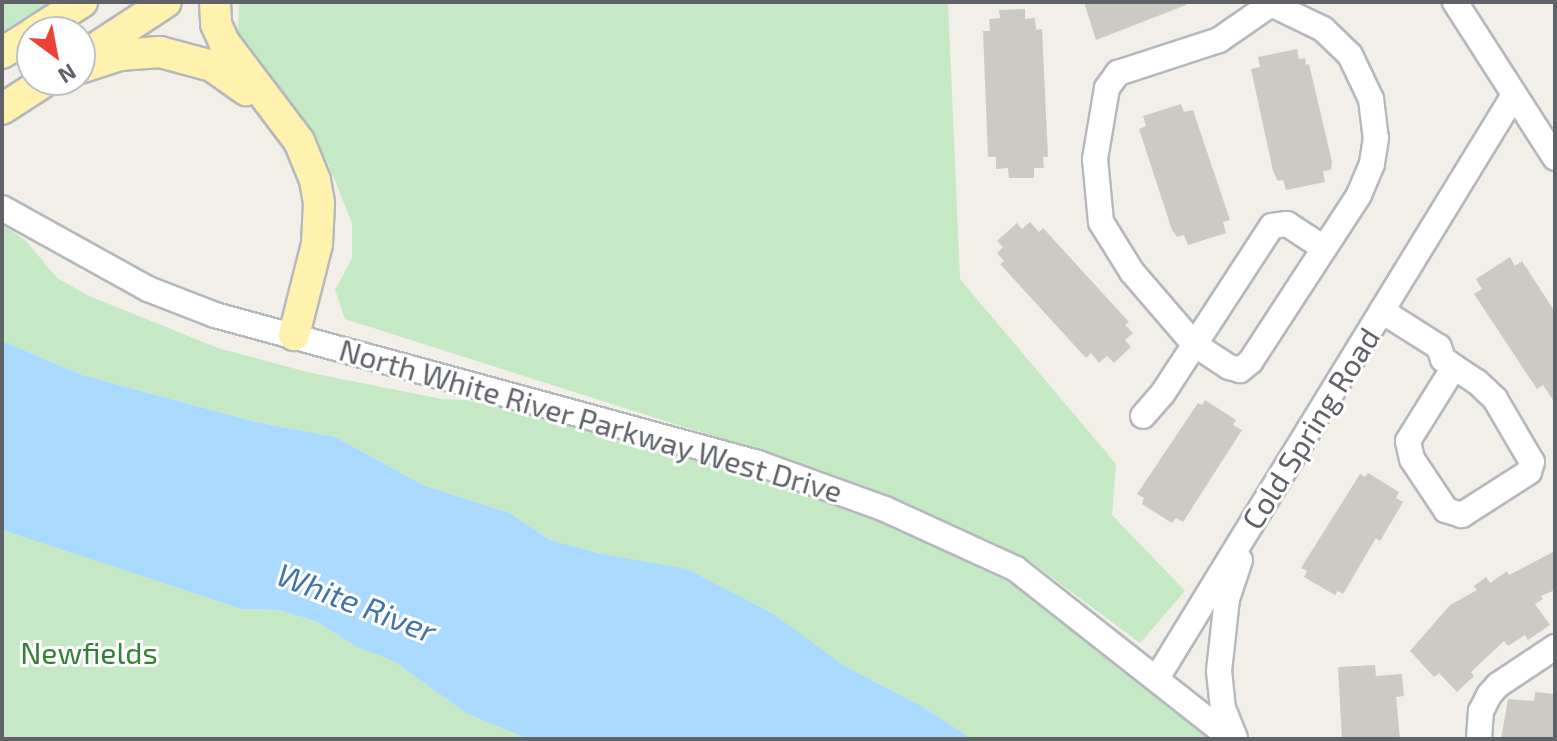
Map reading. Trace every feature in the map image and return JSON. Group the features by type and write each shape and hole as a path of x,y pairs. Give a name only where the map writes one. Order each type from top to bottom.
{"main road":[{"path":"60,16 82,2"},
{"path":"96,48 166,2"},
{"path":"215,2 216,24 224,42 299,141 315,180 319,223 294,335"},
{"path":"96,63 120,55 160,52 195,59 225,73 299,141"},
{"path":"2,109 22,96"}],"street":[{"path":"1455,2 1555,158"},
{"path":"1271,3 1310,21 1342,46 1363,77 1373,104 1376,133 1372,164 1359,195 1246,366 1240,370 1229,367 1194,344 1132,272 1101,222 1095,159 1107,88 1124,69 1219,40 1271,3"},
{"name":"Cold Spring Road","path":"1157,678 1514,95"},
{"name":"North White River Parkway West Drive","path":"2,208 148,289 233,321 294,335 758,463 856,496 1016,569 1157,678"},
{"path":"1143,416 1163,393 1272,226 1287,224 1324,248"},
{"path":"1378,316 1439,347 1448,363 1477,382 1495,399 1532,462 1529,472 1457,515 1446,510 1414,463 1408,441 1448,363"},
{"path":"1234,739 1220,692 1220,647 1227,599 1255,517"},
{"path":"1479,739 1481,711 1489,695 1498,685 1555,647"},
{"path":"1157,678 1234,739"}],"green space":[{"path":"2,2 55,2 33,16 16,16 16,27 2,36"},
{"path":"239,2 948,2 960,279 1116,464 1112,515 1185,591 1140,643 1023,556 788,460 345,319 335,290 352,258 352,223 327,161 247,57 238,38"},
{"path":"2,224 26,241 57,278 89,296 218,348 311,373 442,399 490,401 795,487 881,517 1009,576 1219,739 972,739 923,707 843,665 602,554 550,540 510,513 425,486 335,437 256,422 82,375 6,343 2,341"},
{"name":"Newfields","path":"2,530 241,609 279,610 315,621 357,647 395,662 466,713 528,739 2,739"}],"water":[{"name":"White River","path":"2,341 82,375 256,422 335,437 425,486 510,513 550,540 602,554 687,569 773,614 843,665 923,707 972,739 528,739 466,713 395,662 357,647 315,621 279,610 241,609 2,530"}],"building":[{"path":"1084,2 1186,2 1186,5 1096,40"},
{"path":"1025,9 1025,19 1035,18 1036,30 1042,29 1048,157 1043,157 1044,168 1034,168 1034,178 1009,178 1008,168 996,169 996,157 988,157 983,31 990,31 989,19 1000,18 999,10"},
{"path":"1297,49 1299,59 1305,58 1306,65 1309,64 1332,162 1331,170 1323,171 1325,182 1286,190 1283,180 1278,181 1273,171 1251,69 1260,67 1258,57"},
{"path":"1181,104 1184,112 1193,110 1230,220 1223,222 1226,233 1188,245 1184,235 1177,237 1172,230 1139,129 1146,126 1143,116"},
{"path":"1030,222 1039,232 1043,228 1129,322 1125,325 1133,333 1125,340 1131,347 1114,363 1107,356 1099,363 1091,353 1086,358 1000,264 1004,261 997,253 1003,247 997,241 1017,223 1022,229"},
{"path":"1510,257 1515,266 1522,261 1555,312 1555,403 1543,385 1537,389 1474,294 1482,289 1476,279"},
{"path":"1205,400 1236,420 1233,425 1242,430 1183,522 1176,518 1172,523 1142,504 1144,498 1137,494 1198,403 1202,405"},
{"path":"1368,473 1399,492 1396,498 1403,502 1380,541 1376,538 1343,594 1338,591 1335,595 1304,577 1307,571 1301,568 1360,474 1365,477"},
{"path":"1555,551 1555,590 1541,596 1543,599 1535,604 1550,625 1528,640 1525,635 1508,646 1504,641 1471,672 1474,676 1457,692 1439,673 1434,677 1410,651 1450,605 1477,590 1474,586 1486,577 1490,583 1507,571 1509,575"},
{"path":"1375,665 1376,676 1402,674 1404,696 1396,697 1400,739 1342,739 1338,667"},
{"path":"1535,692 1555,694 1555,739 1501,739 1508,699 1534,701"}]}
